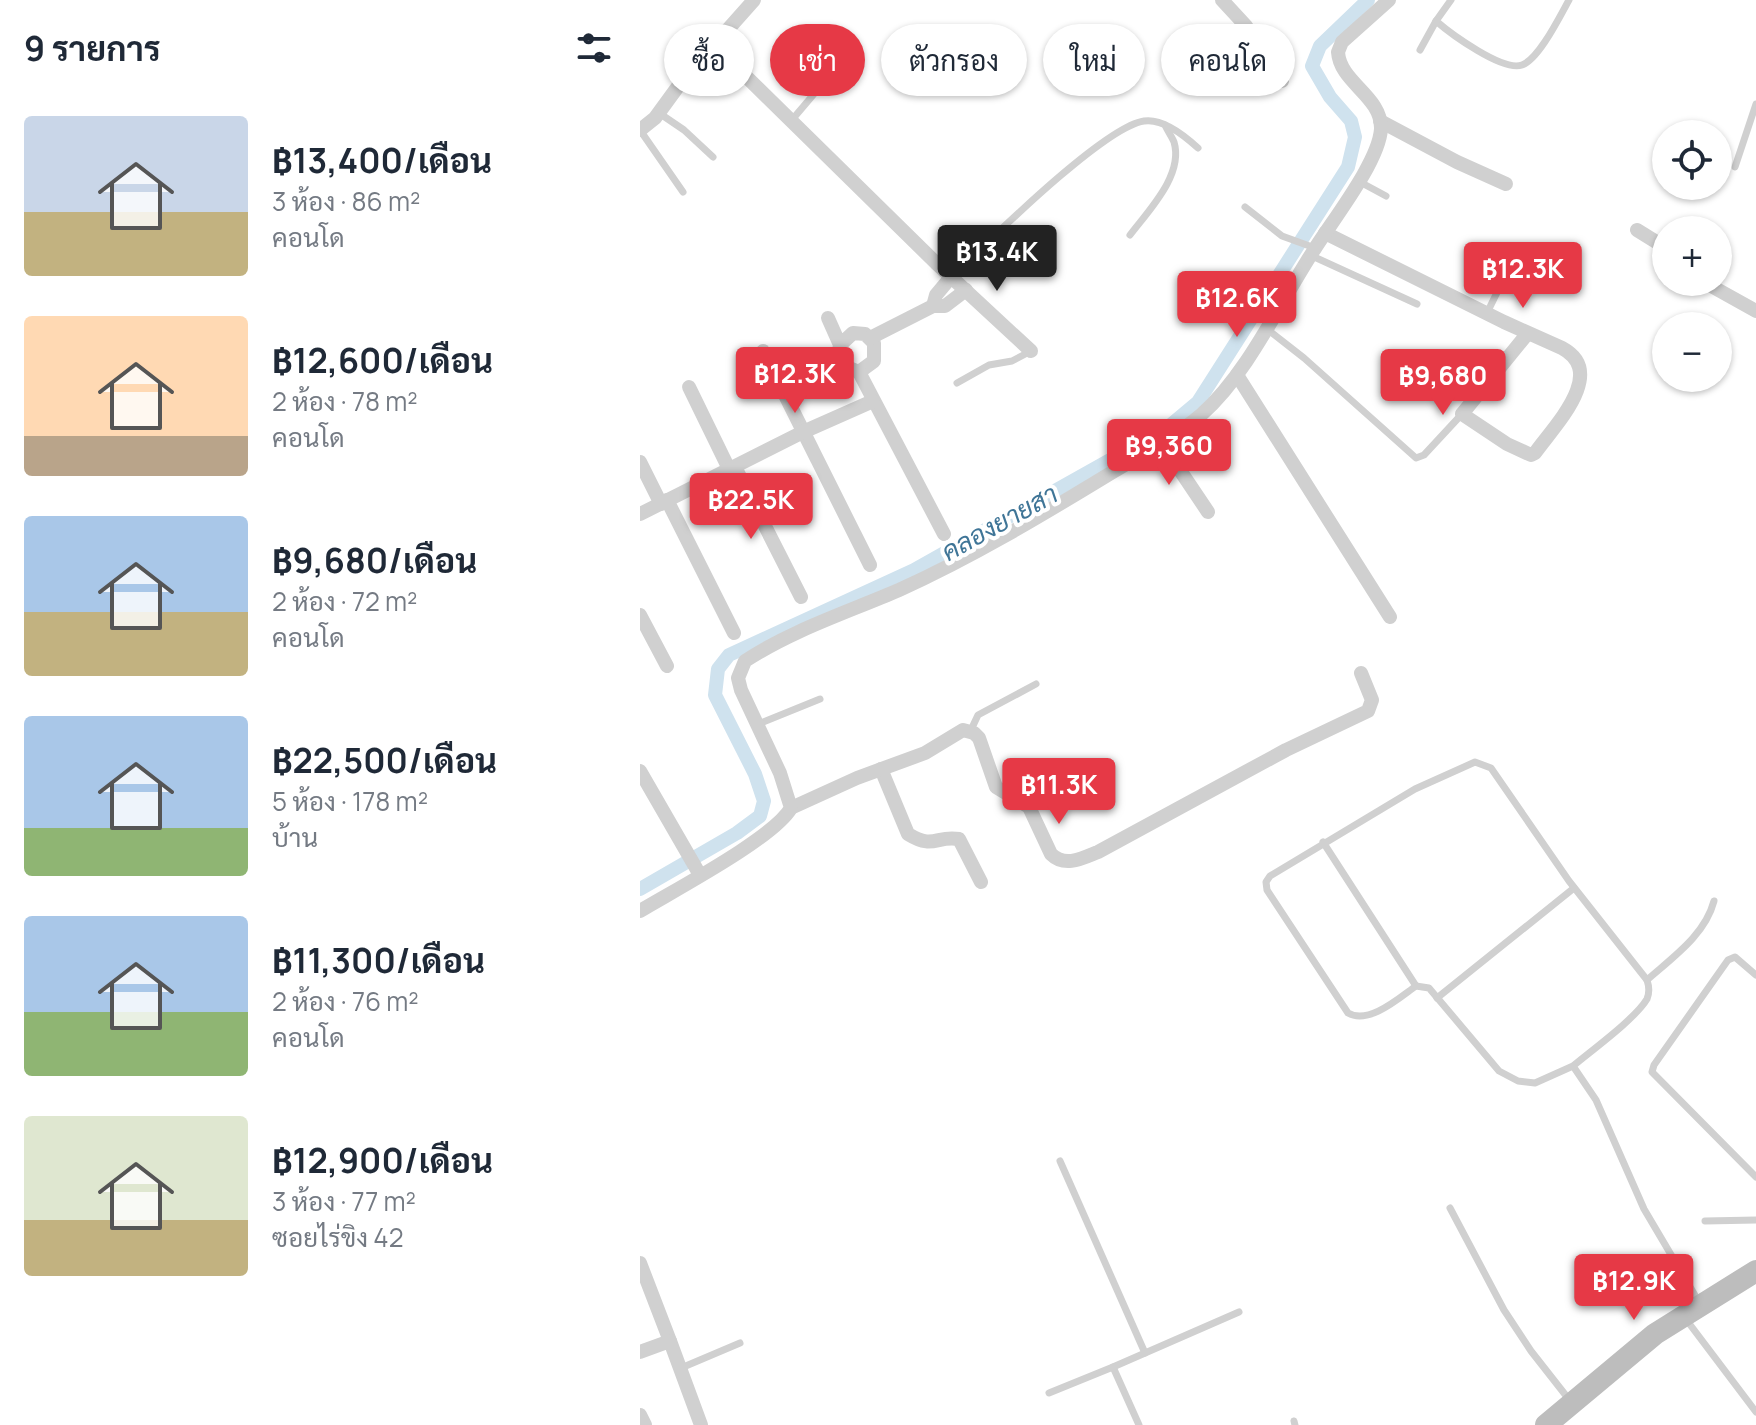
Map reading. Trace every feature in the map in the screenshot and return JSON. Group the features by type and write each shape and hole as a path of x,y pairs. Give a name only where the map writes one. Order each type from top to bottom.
{"street":[{"path":"733,24 754,0"},
{"path":"1222,0 1244,24"},
{"path":"791,808 780,773 741,690 738,678 745,661 802,632 946,569 1067,500 1201,415 1237,375 1309,249 1325,233 1370,164 1378,144 1380,121 1372,103 1343,69 1338,52 1342,42 1389,0"},
{"path":"754,84 1031,351"},
{"path":"640,130 659,113 671,96"},
{"path":"1380,121 1506,184"},
{"path":"1637,230 1652,239"},
{"path":"1325,233 1570,352 1579,364 1581,375 1574,399 1535,453 1526,453 1507,444 1462,414 1528,333"},
{"path":"933,306 936,295 951,277"},
{"path":"870,338 933,306 945,306 966,290"},
{"path":"1729,296 1756,311"},
{"path":"828,318 840,345 840,361 848,369 859,372 871,366 876,355 870,338 853,333 847,335 840,345"},
{"path":"763,351 870,565"},
{"path":"859,372 944,534"},
{"path":"1237,375 1390,617"},
{"path":"689,387 801,597"},
{"path":"640,514 803,432 873,401"},
{"path":"1161,442 1208,512"},
{"path":"640,462 734,633"},
{"path":"640,615 667,666"},
{"path":"640,911 773,826 791,808 925,753 956,732 970,732 979,738 996,787 1029,807 1051,854 1057,860 1066,862 1098,852 1286,750 1368,711 1372,700 1361,673"},
{"path":"881,769 908,834 930,843 951,837 959,839 981,882"},
{"path":"640,771 698,872"},
{"path":"640,1263 701,1425"},
{"path":"1546,1425 1655,1334 1756,1271"},
{"path":"640,1352 670,1341"},
{"path":"640,1415 645,1425"}],"lane":[{"path":"1420,50 1451,0"},
{"path":"1436,21 1463,41 1509,66 1519,66 1529,61 1557,23 1569,0"},
{"path":"791,121 812,96"},
{"path":"1735,167 1756,104"},
{"path":"659,113 684,130 713,157"},
{"path":"951,277 1034,199 1125,129 1145,121 1164,125 1198,148"},
{"path":"1130,235 1164,189 1175,164 1174,144 1164,125"},
{"path":"640,130 683,192"},
{"path":"1358,181 1386,196"},
{"path":"1245,207 1282,236 1417,304"},
{"path":"1481,259 1506,274 1487,313"},
{"path":"1266,327 1416,458 1424,455 1462,414"},
{"path":"957,383 989,365 1012,361 1031,351"},
{"path":"970,732 978,715 999,701 1036,684"},
{"path":"756,725 820,699"},
{"path":"1475,762 1483,763 1498,776 1574,888 1647,980 1649,989 1647,998 1634,1013 1573,1066 1535,1083 1518,1081 1499,1071 1429,988 1416,986 1367,1017 1357,1018 1348,1013 1267,890 1266,882 1270,876 1323,842 1427,783 1475,762"},
{"path":"1323,842 1416,986"},
{"path":"1437,998 1574,888"},
{"path":"1647,980 1684,948 1710,918 1714,901"},
{"path":"1756,975 1735,957 1728,960 1652,1072 1756,1177"},
{"path":"1573,1066 1596,1100 1692,1310 1756,1412"},
{"path":"1060,1161 1145,1353"},
{"path":"1450,1208 1504,1310 1531,1351 1573,1404"},
{"path":"1705,1221 1756,1220"},
{"path":"1049,1393 1239,1312"},
{"path":"681,1368 740,1343"},
{"path":"1113,1367 1139,1425"}],"waterway":[{"name":"คลองยายสา","path":"640,889 737,833 760,816 764,801 755,774 715,695 718,669 729,655 914,570 1167,428 1198,402 1348,167 1355,137 1351,121 1330,97 1312,66 1320,46 1368,0"}]}
